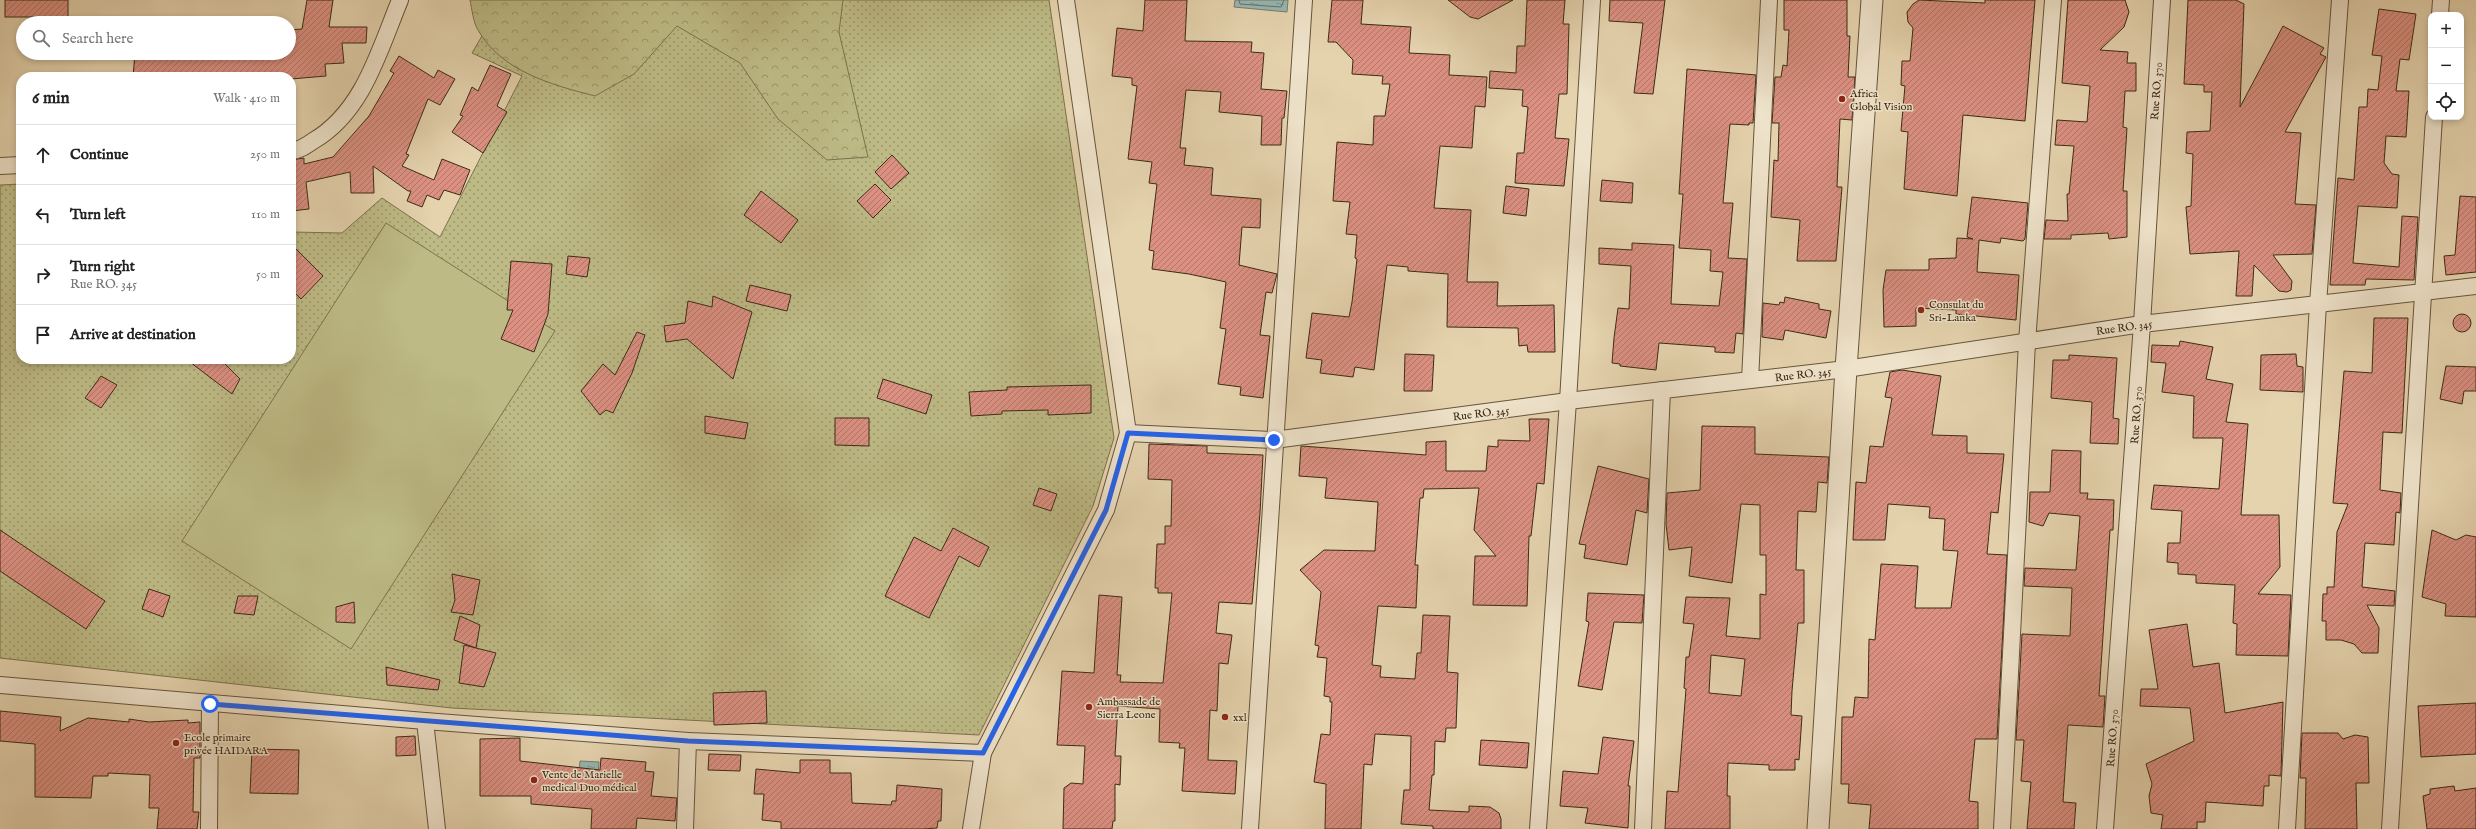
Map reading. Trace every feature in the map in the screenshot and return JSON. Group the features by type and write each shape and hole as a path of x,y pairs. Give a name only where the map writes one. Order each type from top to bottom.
{"street":[{"path":"296,150 331,131 361,94 400,0"},
{"path":"971,829 983,753 1106,510 1128,433 1066,0"},
{"path":"1250,829 1274,440 1304,0"},
{"path":"1538,829 1568,401 1592,0"},
{"path":"1750,380 1769,0"},
{"path":"1818,829 1846,368 1872,0"},
{"path":"2002,829 2027,342 2053,0"},
{"name":"Rue RO. 370","path":"2106,829 2142,324 2162,0"},
{"path":"2287,829 2318,304 2340,0"},
{"path":"2440,12 2441,0"},
{"path":"2390,829 2434,120"},
{"path":"0,166 16,165"},
{"name":"Rue RO. 345","path":"1128,433 1274,440 1568,401 1846,368 2142,324 2476,286"},
{"path":"1642,829 1662,390"},
{"path":"0,685 210,704 688,741 983,753"},
{"path":"209,829 210,704"},
{"path":"425,721 437,829"},
{"path":"685,829 688,741"}],"green space":[{"path":"470,0 843,0 839,32 868,157 827,160 778,119 740,63 677,26 634,74 595,96 545,81 514,66 500,56 488,44 476,27"},
{"path":"503,0 1049,0 1114,438 1093,506 979,735 452,708 0,658 0,185 16,184 16,364 296,364 296,232 342,233 382,198 440,237 522,76 472,53"},
{"path":"386,223 555,331 351,649 182,541"}],"water":[{"path":"1235,0 1288,0 1287,12 1234,7"},
{"path":"580,761 599,762 596,799 577,798"}],"building":[{"path":"5,0 68,0 68,16 5,17"},
{"path":"307,0 333,0 329,27 367,27 366,43 342,43 344,63 325,64 326,76 296,79 296,72 133,72 134,60 296,60 296,29 302,29"},
{"path":"1145,0 1187,0 1185,41 1252,42 1251,52 1264,53 1261,89 1287,91 1284,118 1282,118 1281,145 1261,145 1262,116 1219,112 1221,92 1186,90 1180,148 1186,148 1184,165 1213,168 1211,195 1261,199 1260,228 1242,227 1239,265 1277,274 1272,293 1266,292 1260,335 1270,336 1263,398 1240,395 1241,387 1218,384 1226,329 1220,328 1226,282 1189,274 1152,269 1154,251 1149,250 1157,184 1149,183 1152,162 1128,159 1137,86 1132,85 1132,78 1112,76 1117,28 1143,31"},
{"path":"1332,0 1363,0 1361,24 1411,27 1409,53 1450,55 1449,75 1487,77 1485,107 1475,106 1472,148 1440,146 1434,208 1471,210 1467,282 1498,282 1497,306 1554,305 1555,352 1528,352 1527,345 1519,346 1518,328 1447,327 1448,274 1408,271 1408,267 1387,265 1374,370 1355,367 1353,377 1320,373 1322,360 1306,358 1312,313 1349,317 1352,302 1357,259 1355,258 1357,235 1346,234 1350,202 1333,201 1337,142 1373,145 1374,116 1385,116 1390,84 1382,84 1383,76 1352,74 1353,60 1336,42 1328,42"},
{"path":"1448,0 1513,0 1478,19 1470,17"},
{"path":"1527,0 1565,0 1563,24 1569,24 1567,94 1559,94 1555,138 1569,139 1564,186 1515,183 1517,153 1524,153 1528,107 1522,106 1523,90 1489,88 1490,71 1516,73 1517,46 1525,46"},
{"path":"1610,0 1665,0 1653,94 1634,93 1643,23 1609,21"},
{"path":"1784,0 1847,0 1847,36 1850,36 1848,77 1855,77 1852,120 1840,119 1837,187 1842,187 1836,261 1797,261 1800,220 1771,217 1774,160 1778,161 1779,123 1772,123 1775,77 1781,77 1783,65 1787,66 1789,30 1784,30"},
{"path":"1919,0 1985,3 1985,0 2035,0 2025,121 1963,115 1957,196 1904,189 1908,132 1901,131 1905,86 1901,85 1902,61 1910,61 1913,28 1908,22 1907,12 1913,4"},
{"path":"2068,0 2125,0 2129,12 2124,27 2100,50 2128,52 2127,63 2136,63 2136,91 2125,91 2123,127 2127,128 2123,191 2127,191 2127,237 2109,239 2108,233 2071,235 2071,239 2044,239 2046,220 2068,221 2067,194 2069,194 2074,146 2055,145 2057,120 2087,122 2090,86 2062,83"},
{"path":"2188,0 2236,0 2244,4 2240,107 2283,26 2324,48 2320,54 2326,57 2285,132 2301,133 2295,204 2316,205 2312,254 2273,255 2292,281 2291,290 2287,292 2279,291 2254,265 2252,296 2236,296 2239,251 2190,254 2186,207 2191,206 2193,154 2186,153 2187,132 2210,131 2212,92 2204,92 2204,85 2184,84"},
{"path":"2379,9 2416,14 2409,60 2400,59 2396,91 2409,91 2406,137 2386,136 2384,163 2392,174 2399,175 2397,208 2358,206 2353,263 2399,267 2402,216 2418,217 2414,280 2366,279 2365,285 2330,285 2338,178 2354,180 2359,107 2367,107 2368,89 2378,90 2382,56 2372,55"},
{"path":"399,56 434,78 438,70 455,79 440,105 428,99 406,154 409,155 402,166 434,180 442,159 470,170 460,195 444,190 439,200 427,195 422,207 407,201 411,191 408,191 373,166 374,193 351,193 350,172 306,182 309,209 296,210 296,159 304,158 304,164 333,157 369,116 394,73 390,71"},
{"path":"490,65 511,74 497,106 507,112 483,153 452,132 463,116 460,115 472,87 478,91"},
{"path":"1687,69 1756,75 1753,123 1749,123 1749,125 1730,124 1723,203 1733,203 1728,258 1747,259 1743,334 1736,333 1734,353 1715,352 1715,347 1659,343 1656,370 1620,366 1620,364 1612,363 1614,338 1618,308 1629,309 1631,266 1599,264 1599,248 1632,250 1632,243 1674,245 1671,304 1719,306 1723,272 1710,271 1711,250 1679,248 1683,194 1679,194"},
{"path":"892,155 909,173 891,189 875,172"},
{"path":"1602,180 1633,183 1632,203 1600,201"},
{"path":"875,184 891,200 873,218 857,201"},
{"path":"1506,186 1529,189 1526,216 1503,213"},
{"path":"761,191 798,220 781,243 744,215"},
{"path":"2460,196 2476,197 2476,272 2446,275 2444,256 2455,255"},
{"path":"1972,197 2028,203 2025,239 2023,241 2001,238 2000,243 1979,240 1977,272 2019,275 2016,320 1956,314 1956,310 1916,308 1916,326 1884,327 1883,290 1886,270 1929,270 1929,259 1956,258 1957,238 1973,239 1967,237"},
{"path":"296,249 323,276 301,299 296,294"},
{"path":"568,256 590,258 587,277 566,274"},
{"path":"511,261 552,264 548,314 534,352 501,339 513,310 507,310"},
{"path":"750,285 791,295 787,311 746,301"},
{"path":"713,296 752,312 733,379 687,339 666,342 664,326 685,323 688,301 712,307"},
{"path":"1785,297 1819,304 1819,309 1831,311 1826,338 1785,330 1783,340 1762,337 1763,303 1779,305 1780,302 1784,303"},
{"path":"2458,314 2466,314 2471,319 2469,330 2466,332 2458,332 2453,327 2453,319"},
{"path":"2374,318 2408,318 2402,433 2383,432 2380,490 2401,493 2400,513 2396,512 2394,545 2365,543 2362,587 2395,591 2394,606 2367,605 2379,628 2378,653 2362,653 2354,644 2341,640 2326,640 2326,621 2322,621 2323,594 2327,594 2327,587 2334,587 2337,532 2348,504 2333,503 2344,371 2372,373"},
{"path":"637,332 645,335 632,373 613,413 606,410 600,415 581,391 603,364 615,375"},
{"path":"2180,341 2213,347 2206,379 2233,384 2226,422 2248,424 2241,515 2279,515 2280,567 2258,594 2291,595 2288,656 2236,655 2237,624 2233,623 2235,585 2196,583 2196,575 2178,574 2178,563 2167,562 2168,543 2180,543 2182,511 2151,509 2154,485 2219,489 2223,438 2193,438 2194,396 2162,392 2166,363 2151,362 2152,345 2179,346"},
{"path":"1405,354 1434,355 1432,391 1404,391"},
{"path":"2296,354 2297,366 2303,367 2303,392 2260,390 2261,355"},
{"path":"2069,355 2117,358 2113,418 2119,419 2118,444 2090,443 2092,402 2051,398 2053,360 2069,360"},
{"path":"193,364 225,364 240,379 232,394"},
{"path":"2446,366 2476,367 2476,391 2464,391 2462,404 2440,399"},
{"path":"1902,370 1941,376 1932,435 1967,436 1967,453 2004,454 1998,513 1991,512 1987,554 2007,555 1997,739 1975,739 1969,801 1978,802 1978,829 1869,829 1871,805 1848,803 1849,784 1841,784 1842,717 1853,717 1855,697 1868,698 1869,639 1875,640 1881,564 1918,566 1915,608 1951,608 1958,551 1943,550 1945,519 1929,518 1930,507 1888,504 1885,540 1853,540 1856,482 1866,483 1870,446 1883,447 1892,398 1885,397 1890,372"},
{"path":"101,376 117,385 101,408 85,398"},
{"path":"883,379 932,395 926,414 877,398"},
{"path":"1091,385 1091,413 1048,415 1048,410 1002,411 1002,414 971,416 969,392 1007,390 1007,387"},
{"path":"705,416 748,423 745,439 705,433"},
{"path":"835,418 869,418 869,446 835,445"},
{"path":"1529,419 1549,419 1544,484 1537,483 1531,536 1529,536 1527,606 1473,605 1475,556 1496,556 1474,530 1479,488 1424,489 1423,498 1420,498 1415,565 1418,565 1416,608 1378,606 1372,665 1381,666 1380,677 1415,679 1417,653 1421,653 1423,615 1450,616 1447,672 1458,673 1456,728 1446,728 1445,742 1435,741 1434,775 1432,775 1429,810 1469,812 1469,806 1490,807 1499,813 1501,819 1501,829 1433,829 1433,826 1401,824 1404,790 1410,790 1411,736 1375,734 1372,765 1364,764 1361,829 1325,829 1326,784 1314,782 1321,734 1330,735 1332,702 1330,702 1330,697 1324,696 1327,658 1317,657 1319,646 1315,645 1321,592 1300,570 1324,550 1375,551 1378,502 1325,498 1327,478 1299,476 1301,446 1426,455 1426,442 1446,441 1446,471 1486,471 1488,446 1498,447 1498,440 1530,441"},
{"path":"1702,426 1755,427 1755,454 1829,457 1827,483 1818,482 1816,512 1798,511 1796,570 1804,570 1804,623 1798,623 1792,691 1791,715 1802,716 1799,760 1795,759 1795,770 1769,770 1769,765 1728,763 1727,796 1730,796 1730,829 1665,829 1667,791 1678,792 1686,689 1684,688 1686,657 1689,657 1694,624 1683,623 1686,597 1730,598 1726,636 1760,639 1760,594 1766,595 1766,555 1760,555 1760,505 1741,504 1732,583 1689,576 1692,547 1669,550 1666,524 1667,493 1700,490","holes":["1711,655 1745,659 1741,696 1709,693"]},
{"path":"1149,444 1207,446 1207,453 1263,455 1260,513 1252,604 1219,602 1216,633 1232,635 1228,664 1219,663 1217,711 1210,710 1208,760 1237,761 1235,794 1182,791 1185,748 1179,748 1180,743 1159,742 1160,709 1118,706 1115,756 1121,756 1120,785 1115,784 1115,821 1113,821 1112,829 1063,829 1064,788 1071,783 1083,784 1085,746 1057,745 1062,671 1094,673 1099,595 1122,597 1117,675 1121,675 1120,682 1163,683 1172,593 1158,593 1158,588 1155,588 1157,544 1165,544 1165,526 1171,526 1172,480 1148,479"},
{"path":"2052,450 2081,451 2080,493 2088,493 2087,499 2114,500 2113,530 2110,530 2099,696 2105,696 2103,727 2068,725 2063,802 2076,803 2074,829 2027,829 2031,782 2021,781 2024,740 2016,740 2022,634 2070,636 2072,588 2024,586 2025,568 2076,570 2080,516 2049,513 2043,526 2029,522 2030,492 2050,492"},
{"path":"1598,466 1649,479 1647,513 1636,510 1627,565 1584,558 1586,545 1579,544"},
{"path":"1039,488 1057,494 1051,511 1033,505"},
{"path":"953,528 989,547 979,567 959,556 929,618 885,596 914,537 941,551"},
{"path":"0,530 105,601 86,629 0,571"},
{"path":"2432,530 2456,540 2466,535 2476,537 2476,617 2445,616 2446,604 2422,597"},
{"path":"452,574 480,580 473,615 451,612 455,600"},
{"path":"149,589 170,596 163,617 142,609"},
{"path":"1588,593 1644,595 1642,623 1614,622 1602,690 1578,686 1589,622 1586,621"},
{"path":"238,596 258,596 254,615 234,613"},
{"path":"354,602 355,623 336,622 336,607"},
{"path":"460,616 480,625 476,648 454,640"},
{"path":"2187,624 2193,667 2219,663 2225,713 2283,702 2281,776 2269,775 2269,786 2264,786 2263,806 2206,802 2205,822 2197,822 2197,829 2161,829 2163,815 2151,813 2149,796 2152,784 2146,764 2194,741 2190,708 2140,706 2141,689 2158,689 2149,630"},
{"path":"464,645 496,653 484,687 459,683"},
{"path":"386,667 440,680 438,690 387,685"},
{"path":"766,691 767,723 714,725 713,693"},
{"path":"2476,703 2476,754 2421,757 2418,706"},
{"path":"0,711 61,717 60,731 88,718 129,722 129,719 149,722 188,720 188,723 200,722 200,758 194,758 193,812 199,812 197,829 157,829 159,808 149,808 150,775 108,773 108,776 93,776 91,798 35,797 35,744 0,741"},
{"path":"2302,733 2338,733 2343,739 2355,735 2368,737 2369,783 2356,783 2357,829 2305,829 2306,778 2300,778"},
{"path":"415,736 416,755 396,756 396,737"},
{"path":"1603,737 1634,741 1628,786 1630,786 1628,828 1585,823 1588,808 1560,806 1563,771 1598,774"},
{"path":"520,738 520,761 600,770 601,758 646,762 645,771 654,772 651,796 677,798 675,821 637,818 636,829 591,829 592,809 531,804 531,796 480,796 480,739"},
{"path":"1481,740 1529,743 1527,768 1479,765"},
{"path":"252,749 299,750 298,794 250,793"},
{"path":"709,754 741,755 740,771 708,770"},
{"path":"800,760 830,760 830,773 851,773 852,803 891,805 892,801 896,801 897,785 942,789 941,821 938,821 937,828 923,829 781,829 781,822 762,820 764,794 754,794 756,769 800,773"},
{"path":"2454,786 2455,791 2476,788 2476,829 2427,829 2423,796 2430,794 2430,789"}],"place":[{"name":"Africa Global Vision","path":"1842,99"},
{"name":"Consulat du Sri-Lanka","path":"1921,310"},
{"name":"Ambassade de Sierra Leone","path":"1089,707"},
{"name":"xxl","path":"1225,717"},
{"name":"Ecole primaire privée HAIDARA","path":"176,743"},
{"name":"Vente de Marielle medical Duo médical","path":"534,780"}],"route":[{"path":"210,704 688,741 983,753 1106,510 1128,433 1274,440"}]}
